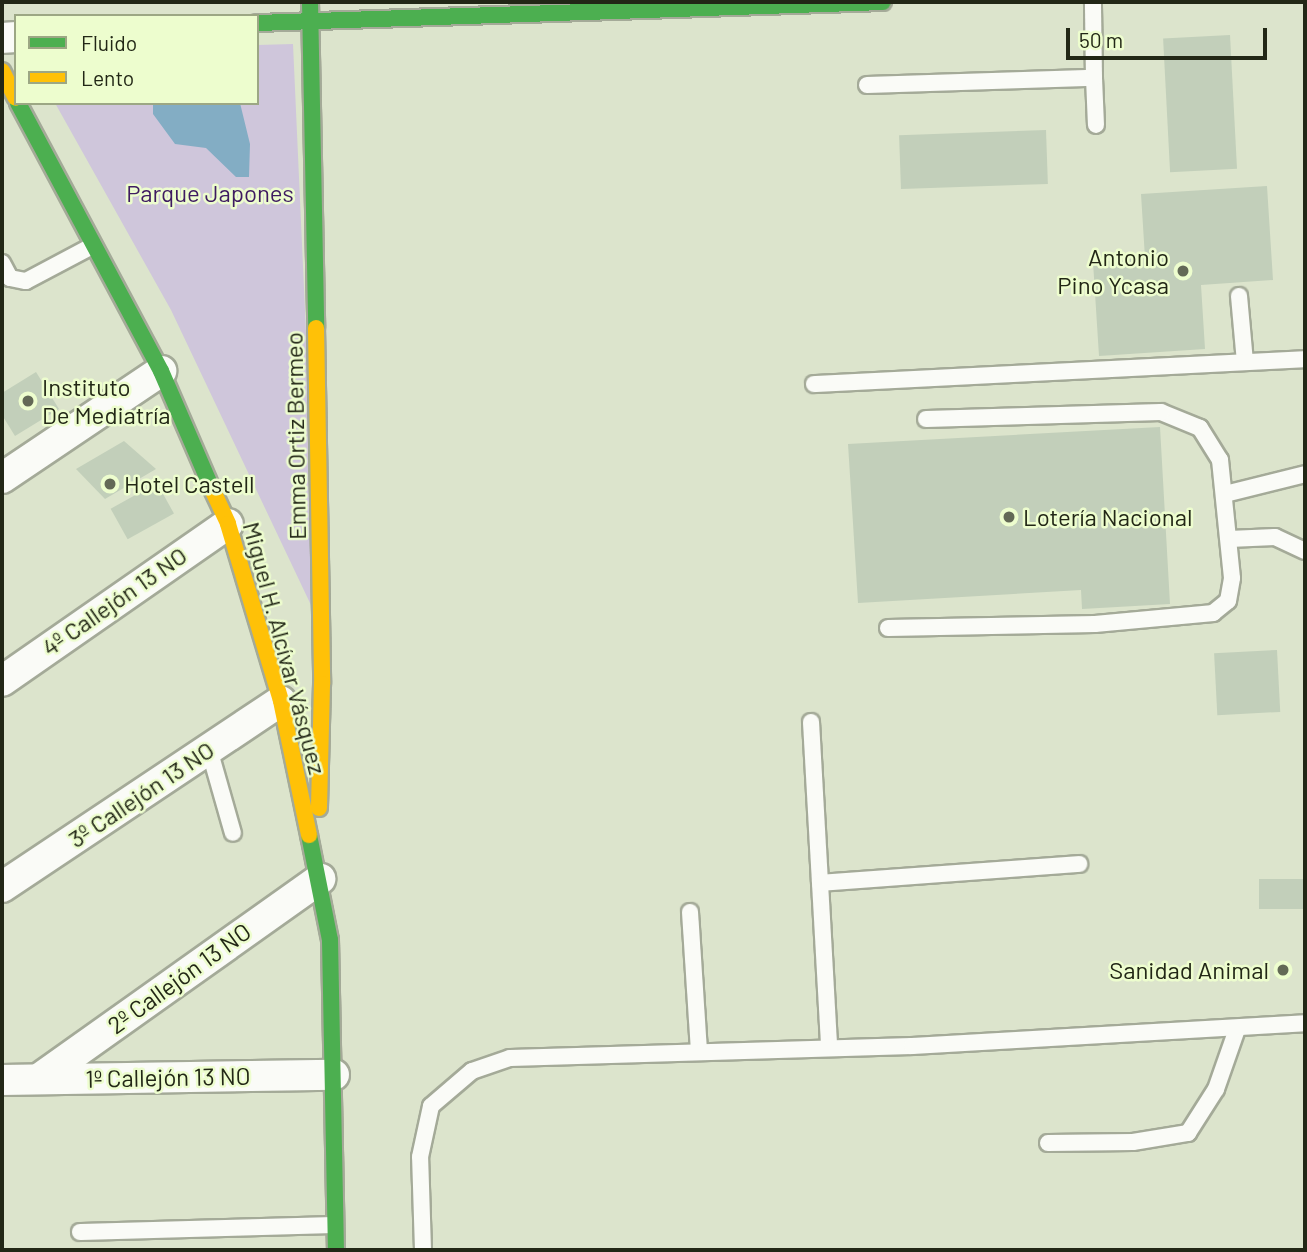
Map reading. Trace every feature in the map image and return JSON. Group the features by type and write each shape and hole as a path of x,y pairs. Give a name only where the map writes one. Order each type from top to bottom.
{"street":[{"name":"Emma Ortiz Bermeo","path":"310,2 322,684 319,874"},
{"path":"259,23 495,8 883,2"},
{"path":"2,71 14,94"},
{"name":"Miguel H. Alcívar Vásquez","path":"19,105 161,371 228,524 281,701 319,874 330,940 335,1250"},
{"path":"6,467 161,371"},
{"name":"4º Callejón 13 NO","path":"2,681 228,524"},
{"name":"3º Callejón 13 NO","path":"2,887 281,701"},
{"name":"2º Callejón 13 NO","path":"13,1076 319,874"},
{"name":"1º Callejón 13 NO","path":"13,1076 334,1075"}],"lane":[{"path":"1093,2 1096,125"},
{"path":"867,85 1094,78"},
{"path":"2,263 10,278 26,281 92,246"},
{"path":"1239,296 1245,362"},
{"path":"814,384 1305,359"},
{"path":"888,628 1095,624 1213,613 1228,601 1233,578 1220,460 1200,428 1161,412 926,419"},
{"path":"1225,494 1305,474"},
{"path":"1229,539 1275,537 1305,551"},
{"path":"811,722 829,1048"},
{"path":"209,749 233,833"},
{"path":"820,883 1079,864"},
{"path":"690,912 699,1052"},
{"path":"423,1250 420,1157 431,1106 472,1071 510,1058 829,1048 1237,1030 1305,1023"},
{"path":"1048,1143 1133,1142 1188,1133 1216,1089 1237,1030"},
{"path":"80,1232 335,1226"}],"green space":[{"name":"Parque Japones","path":"293,44 319,622 171,310 56,105 259,105 259,45"}],"water":[{"path":"153,105 240,105 250,144 249,177 236,177 206,148 175,144 153,114"}],"building":[{"path":"1230,35 1237,169 1170,172 1163,39"},
{"path":"1046,130 1048,184 901,189 899,135"},
{"name":"Antonio Pino Ycasa","path":"1267,186 1273,280 1201,285 1205,349 1099,356 1093,262 1145,258 1141,194"},
{"name":"Instituto De Mediatría","path":"36,372 59,409 15,436 2,415 2,393"},
{"name":"Lotería Nacional","path":"1160,427 1170,604 1082,609 1081,590 858,603 848,444"},
{"name":"Hotel Castell","path":"124,441 156,469 105,499 76,469"},
{"path":"157,483 174,514 128,539 111,509"},
{"path":"1277,650 1280,712 1217,715 1214,653"},
{"path":"1259,879 1305,879 1305,909 1259,909"}],"traffic: fast":[{"path":"310,2 316,328"},
{"path":"259,23 883,2"},
{"path":"19,105 161,371 212,489"},
{"path":"309,835 330,940 336,1250"}],"traffic: slow":[{"path":"2,71 14,94"},
{"path":"316,328 322,684 319,808"},
{"path":"212,489 228,524 281,701 309,835"}],"place":[{"name":"Antonio Pino Ycasa","path":"1183,271"},
{"name":"Instituto De Mediatría","path":"28,401"},
{"name":"Hotel Castell","path":"110,484"},
{"name":"Lotería Nacional","path":"1009,517"},
{"name":"Sanidad Animal","path":"1283,970"}]}
